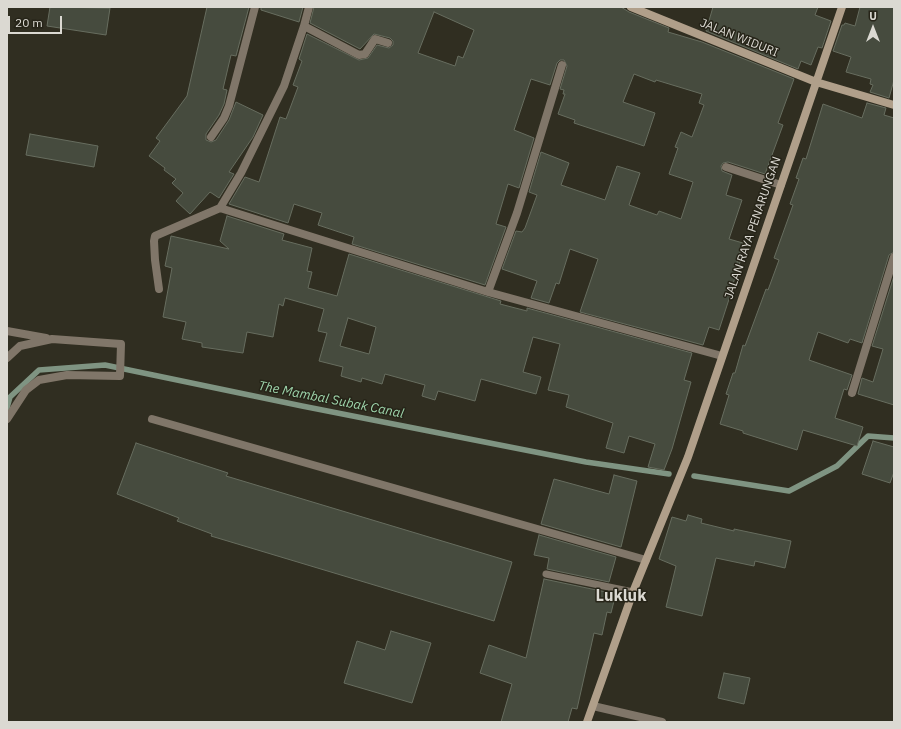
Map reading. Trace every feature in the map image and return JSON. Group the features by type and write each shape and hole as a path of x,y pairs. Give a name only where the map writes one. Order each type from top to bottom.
{"main road":[{"name":"JALAN WIDURI","path":"631,7 816,82 894,105"},
{"name":"JALAN RAYA PENARUNGAN","path":"646,560 688,457 842,7"},
{"path":"587,722 633,592 646,560"}],"street":[{"path":"211,137 224,118 229,106 255,7"},
{"path":"159,289 155,260 155,236 220,208 242,173 276,106 304,26 309,7"},
{"path":"304,26 360,55 364,54 375,39 388,43"},
{"path":"488,292 519,206 562,66"},
{"path":"726,167 781,185"},
{"path":"220,208 488,292 722,356"},
{"path":"852,393 894,258"},
{"path":"7,331 52,339 121,344 120,376 67,375 40,380 26,390 7,419"},
{"path":"7,358 20,346 52,339"},
{"path":"152,419 646,560"},
{"path":"593,706 662,722"}],"lane":[{"path":"546,574 633,592"}],"building":[{"path":"50,7 110,8 106,35 47,26"},
{"path":"207,7 249,7 236,56 231,55 223,89 227,90 224,104 219,115 206,134 206,140 211,142 216,140 229,120 236,102 263,115 253,137 229,172 234,174 219,198 210,192 190,214 176,201 183,193 172,183 176,179 164,170 165,168 149,156 160,141 156,138 187,96"},
{"path":"261,7 303,7 299,22 261,10"},
{"path":"314,7 621,7 629,12 669,28 668,32 702,42 794,79 778,123 783,125 765,174 728,162 723,163 721,166 722,171 732,175 726,195 742,200 729,239 743,243 737,262 740,262 719,330 709,327 703,345 580,312 598,259 570,249 559,284 556,283 549,303 531,298 537,281 502,269 516,231 522,232 525,228 537,195 529,192 541,152 569,163 561,185 605,200 617,166 640,173 629,205 657,215 659,211 681,219 693,182 669,174 678,148 675,147 681,132 692,137 704,105 699,103 702,94 656,80 655,82 634,74 623,102 655,113 644,146 574,123 575,120 558,114 565,94 563,94 564,90 560,89 567,66 564,60 560,60 557,63 550,85 531,79 514,130 534,138 519,188 508,184 496,224 506,227 485,285 352,244 354,237 318,225 322,213 294,204 288,223 229,204 245,177 259,182 280,117 286,119 298,87 293,85 302,61 299,59 307,34 359,60 368,58 377,45 389,48 393,45 393,41 390,38 374,34 360,49 310,23","holes":["434,12 474,30 463,58 458,56 455,66 418,53"]},
{"path":"713,7 818,7 815,15 831,21 822,48 818,47 811,65 801,61 798,69 706,31"},
{"path":"860,7 894,7 894,80 889,98 870,92 873,85 870,84 871,79 846,72 851,57 833,51 842,25 845,23 855,26"},
{"path":"867,103 886,108 884,115 894,118 894,252 889,255 862,343 850,339 848,343 818,332 809,360 852,375 847,390 844,389 835,418 863,427 857,446 803,430 797,450 720,424 729,395 726,394 733,373 735,373 743,345 745,346 766,289 768,290 779,260 774,258 793,205 790,204 799,179 796,178 803,158 806,159 823,104 862,118"},
{"path":"30,134 98,146 94,167 26,155"},
{"path":"227,216 284,234 282,240 312,248 307,271 312,272 308,288 337,296 349,254 501,301 500,304 527,311 527,308 692,353 684,380 691,382 672,449 664,470 648,467 655,444 629,436 624,453 606,448 613,423 566,407 569,395 548,390 560,344 533,337 523,372 541,377 536,394 481,379 475,401 438,391 435,400 422,396 425,385 385,374 382,384 362,378 361,382 341,376 343,367 319,361 327,333 318,331 324,309 285,298 283,306 279,304 273,337 247,332 243,353 202,347 202,343 182,339 186,322 163,317 172,268 165,266 171,236 229,249 220,241","holes":["348,318 376,327 369,354 340,346"]},
{"path":"894,276 894,405 858,394 862,378 873,382 883,349 872,346"},
{"path":"873,441 894,447 894,472 890,483 862,474"},
{"path":"136,443 228,473 226,476 512,562 494,621 211,536 212,534 177,521 179,518 117,494"},
{"path":"614,475 637,481 621,547 541,524 554,479 609,494"},
{"path":"688,515 702,519 701,523 734,531 734,529 791,541 785,568 755,561 754,566 716,558 702,616 666,607 676,566 659,559 672,517 686,521"},
{"path":"539,535 616,557 609,582 547,569 549,558 534,555"},
{"path":"544,579 606,592 605,595 615,597 611,613 607,612 602,635 594,633 577,709 572,708 568,722 501,722 512,684 480,673 489,645 526,658"},
{"path":"391,631 431,643 412,703 344,683 357,641 385,650"},
{"path":"724,673 750,678 744,704 718,698"}],"waterway":[{"name":"The Mambal Subak Canal","path":"7,408 10,397 39,370 105,365 302,406 586,462 669,474"},
{"name":"The Mambal Subak Canal","path":"694,476 789,491 837,466 868,436 894,438"}],"district":[{"name":"Lukluk","path":"621,596"}]}
